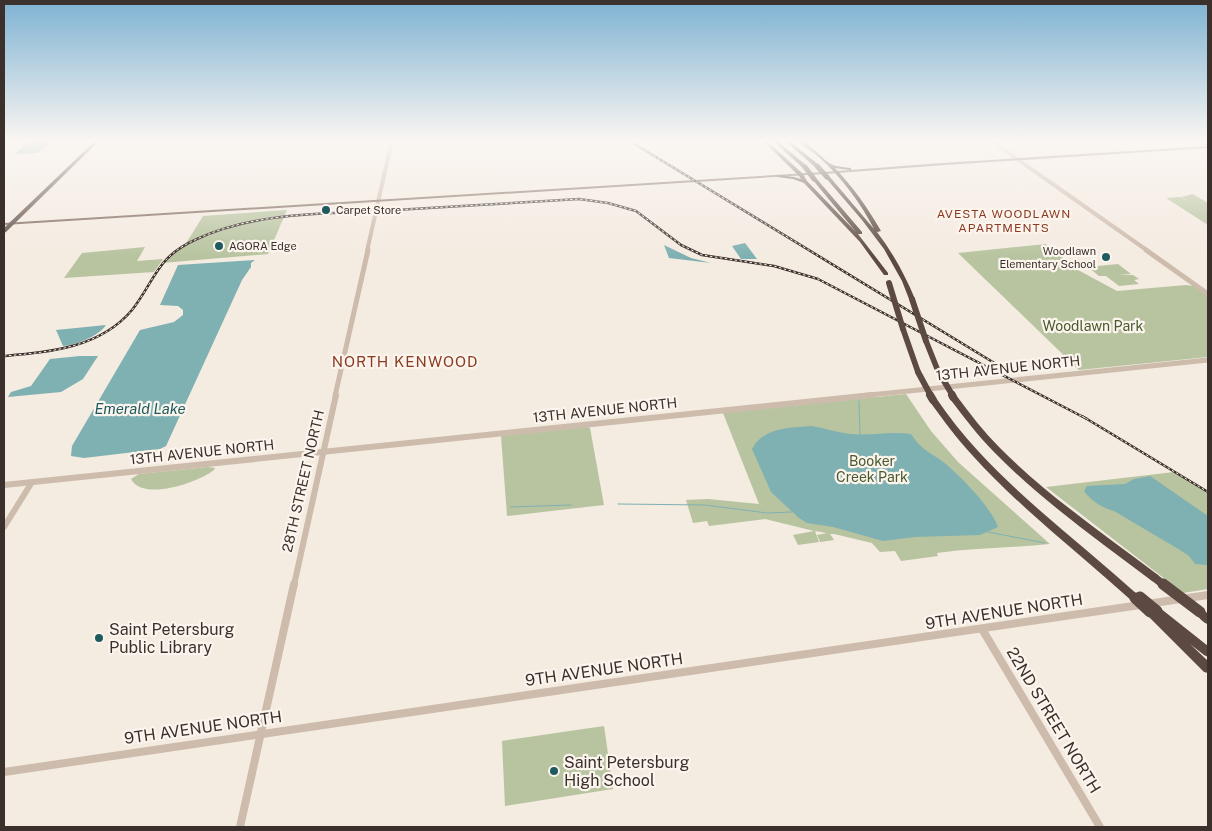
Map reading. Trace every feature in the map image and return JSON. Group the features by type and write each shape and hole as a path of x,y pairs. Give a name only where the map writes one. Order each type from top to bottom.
{"highway":[{"path":"6,226 53,179"},
{"path":"6,226 57,179"},
{"path":"796,179 805,182"},
{"path":"802,179 862,241 886,274"},
{"path":"814,179 867,242 886,274 918,372 933,400 949,423 987,464 1138,598 1208,652"},
{"path":"828,179 886,246"},
{"path":"843,180 866,209 899,266 938,371 953,397 970,420 1004,458 1038,488 1205,617"},
{"path":"1154,612 1208,668"}],"main road":[{"path":"6,226 725,179"}],"street":[{"name":"28TH STREET NORTH","path":"240,827 384,179"},
{"path":"1045,179 1208,294"},
{"name":"13TH AVENUE NORTH","path":"4,485 1208,360"},
{"path":"4,527 32,482"},
{"name":"9TH AVENUE NORTH","path":"4,772 125,753 260,736 360,718 1208,596"},
{"name":"22ND STREET NORTH","path":"982,629 1100,827"}],"green space":[{"path":"1193,194 1208,203 1208,225 1166,198 1180,197 1193,204 1181,197"},
{"path":"287,210 268,254 162,263 185,245 203,216"},
{"name":"Woodlawn Park","path":"1046,244 1078,270 1117,291 1186,285 1194,286 1208,296 1208,357 1079,370 958,253"},
{"path":"145,247 137,261 163,259 154,272 64,278 82,253"},
{"path":"1118,264 1131,274 1119,275 1133,275 1139,279 1134,280 1139,284 1119,286 1106,276 1099,276 1088,267"},
{"name":"Booker Creek Park","path":"906,394 931,431 958,462 1050,544 951,551 937,553 938,556 901,561 895,551 880,552 872,543 834,534 830,534 834,540 820,542 817,535 827,533 815,531 819,542 798,545 793,535 814,531 765,519 709,526 707,521 693,523 686,500 708,499 759,504 723,413"},
{"path":"590,428 604,505 507,516 501,436"},
{"path":"208,467 215,468 207,475 196,480 171,488 147,489 137,486 131,479 139,474"},
{"path":"1174,472 1208,492 1208,589 1183,593 1046,487"},
{"path":"604,726 613,789 505,806 502,741"}],"water":[{"path":"745,243 757,259 741,259 732,246"},
{"path":"664,245 691,258 711,263 669,258"},
{"name":"Emerald Lake","path":"255,260 251,263 251,267 242,280 166,446 160,449 84,458 71,456 72,446 140,330 174,322 183,315 183,310 178,306 160,305 178,265"},
{"path":"106,325 98,333 87,339 63,346 56,330"},
{"path":"98,356 83,379 61,392 8,397 11,392 31,386 50,359"},
{"name":"Booker Creek Park","path":"812,426 851,434 911,434 923,448 946,464 968,485 983,502 998,527 980,535 915,537 883,541 833,527 807,523 771,492 752,449 763,436 770,433 786,428"},
{"path":"1150,476 1208,516 1208,565 1195,564 1189,556 1180,550 1114,511 1098,504 1084,491 1087,486 1125,484 1134,479"}],"waterway":[{"path":"859,401 860,434"},
{"path":"618,504 705,505 767,513 792,512"},
{"path":"510,507 571,505"},
{"path":"988,532 1045,543"}],"railway":[{"path":"692,179 996,364"},
{"path":"4,356 56,350 73,346 105,333 132,310 158,270 173,253 183,246 218,230 240,224 309,214 579,199 608,203 636,211 681,245 702,255 774,266 818,279 1087,419"},
{"path":"1082,416 1087,419"},
{"path":"1087,419 1208,492"}],"place":[{"name":"Carpet Store","path":"326,210"},
{"name":"AGORA Edge","path":"219,246"},
{"name":"Woodlawn Elementary School","path":"1106,257"},
{"name":"Saint Petersburg Public Library","path":"99,638"},
{"name":"Saint Petersburg High School","path":"554,771"}],"district":[{"name":"AVESTA WOODLAWN APARTMENTS","path":"1004,221"},
{"name":"NORTH KENWOOD","path":"405,362"}]}
